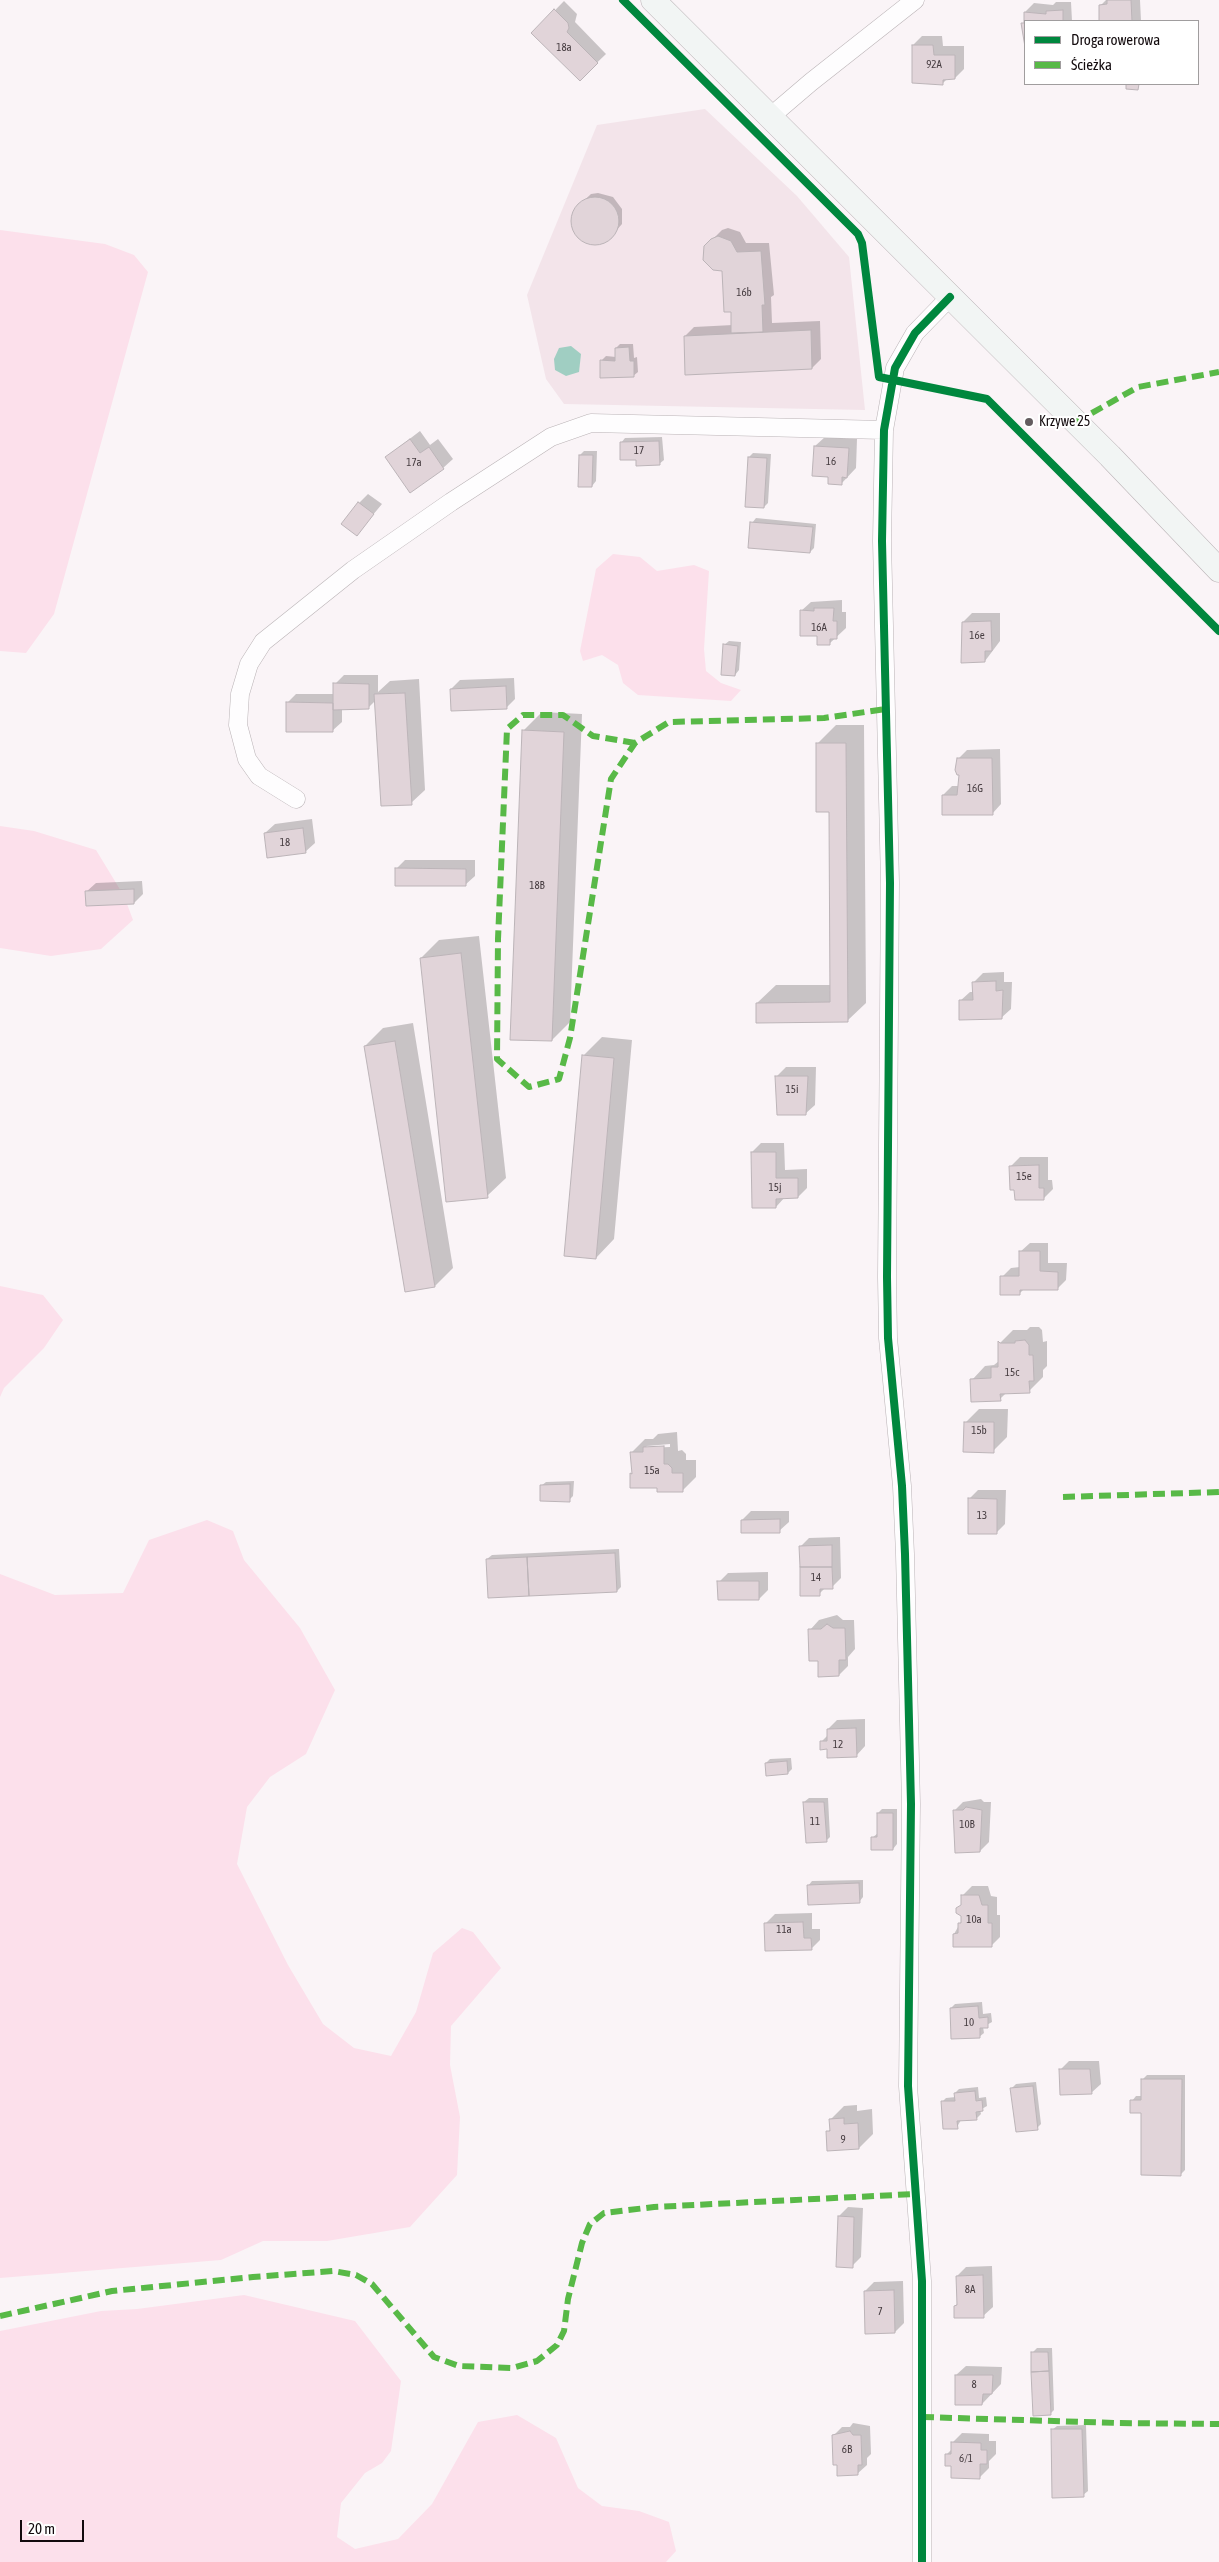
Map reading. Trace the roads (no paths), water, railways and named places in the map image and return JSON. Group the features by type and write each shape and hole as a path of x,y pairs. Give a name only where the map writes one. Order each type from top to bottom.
{"main road":[{"path":"653,0 1110,456 1219,570"}],"street":[{"path":"770,117 806,85 915,0"},
{"path":"922,2562 922,2281 908,2086 911,1804 905,1554 902,1486 888,1338 890,883 882,541 884,430 892,379 901,356 920,328 950,297"},
{"path":"296,799 260,776 247,759 238,725 240,694 249,664 263,642 353,570 451,502 551,437 591,423 884,430"}],"place":[{"name":"Krzywe 25","path":"1029,422"}]}
